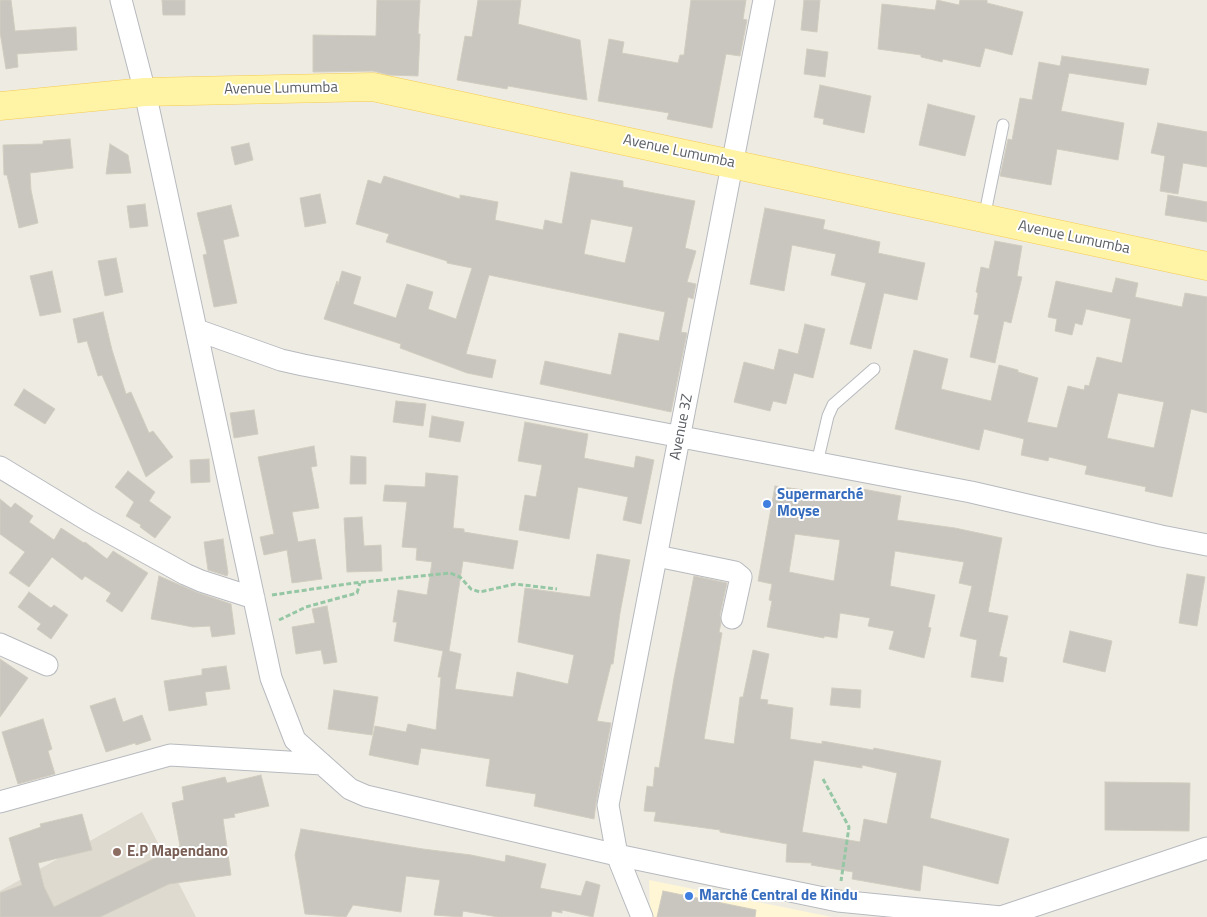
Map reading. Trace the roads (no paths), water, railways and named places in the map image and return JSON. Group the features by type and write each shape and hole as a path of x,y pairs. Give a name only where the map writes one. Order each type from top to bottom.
{"main road":[{"name":"Avenue Lumumba","path":"0,106 145,92 373,87 1207,266"}],"street":[{"path":"121,0 145,92 271,678 296,740 350,789 366,796 618,855 838,901 1001,917 1207,848"},
{"name":"Avenue 3Z","path":"642,917 618,855 608,805 764,0"},
{"path":"197,330 281,360 971,492 1161,536 1207,544"},
{"path":"0,467 89,521 185,574 254,598"},
{"path":"656,556 736,572 742,577 732,618"},
{"path":"0,644 47,665"},
{"path":"0,802 170,755 322,764"}],"lane":[{"path":"984,218 1003,125"},
{"path":"817,463 828,416 833,405 874,369"}],"place":[{"name":"Supermarché Moyse","path":"767,504"},
{"name":"E.P Mapendano","path":"117,852"},
{"name":"Marché Central de Kindu","path":"689,896"}]}
